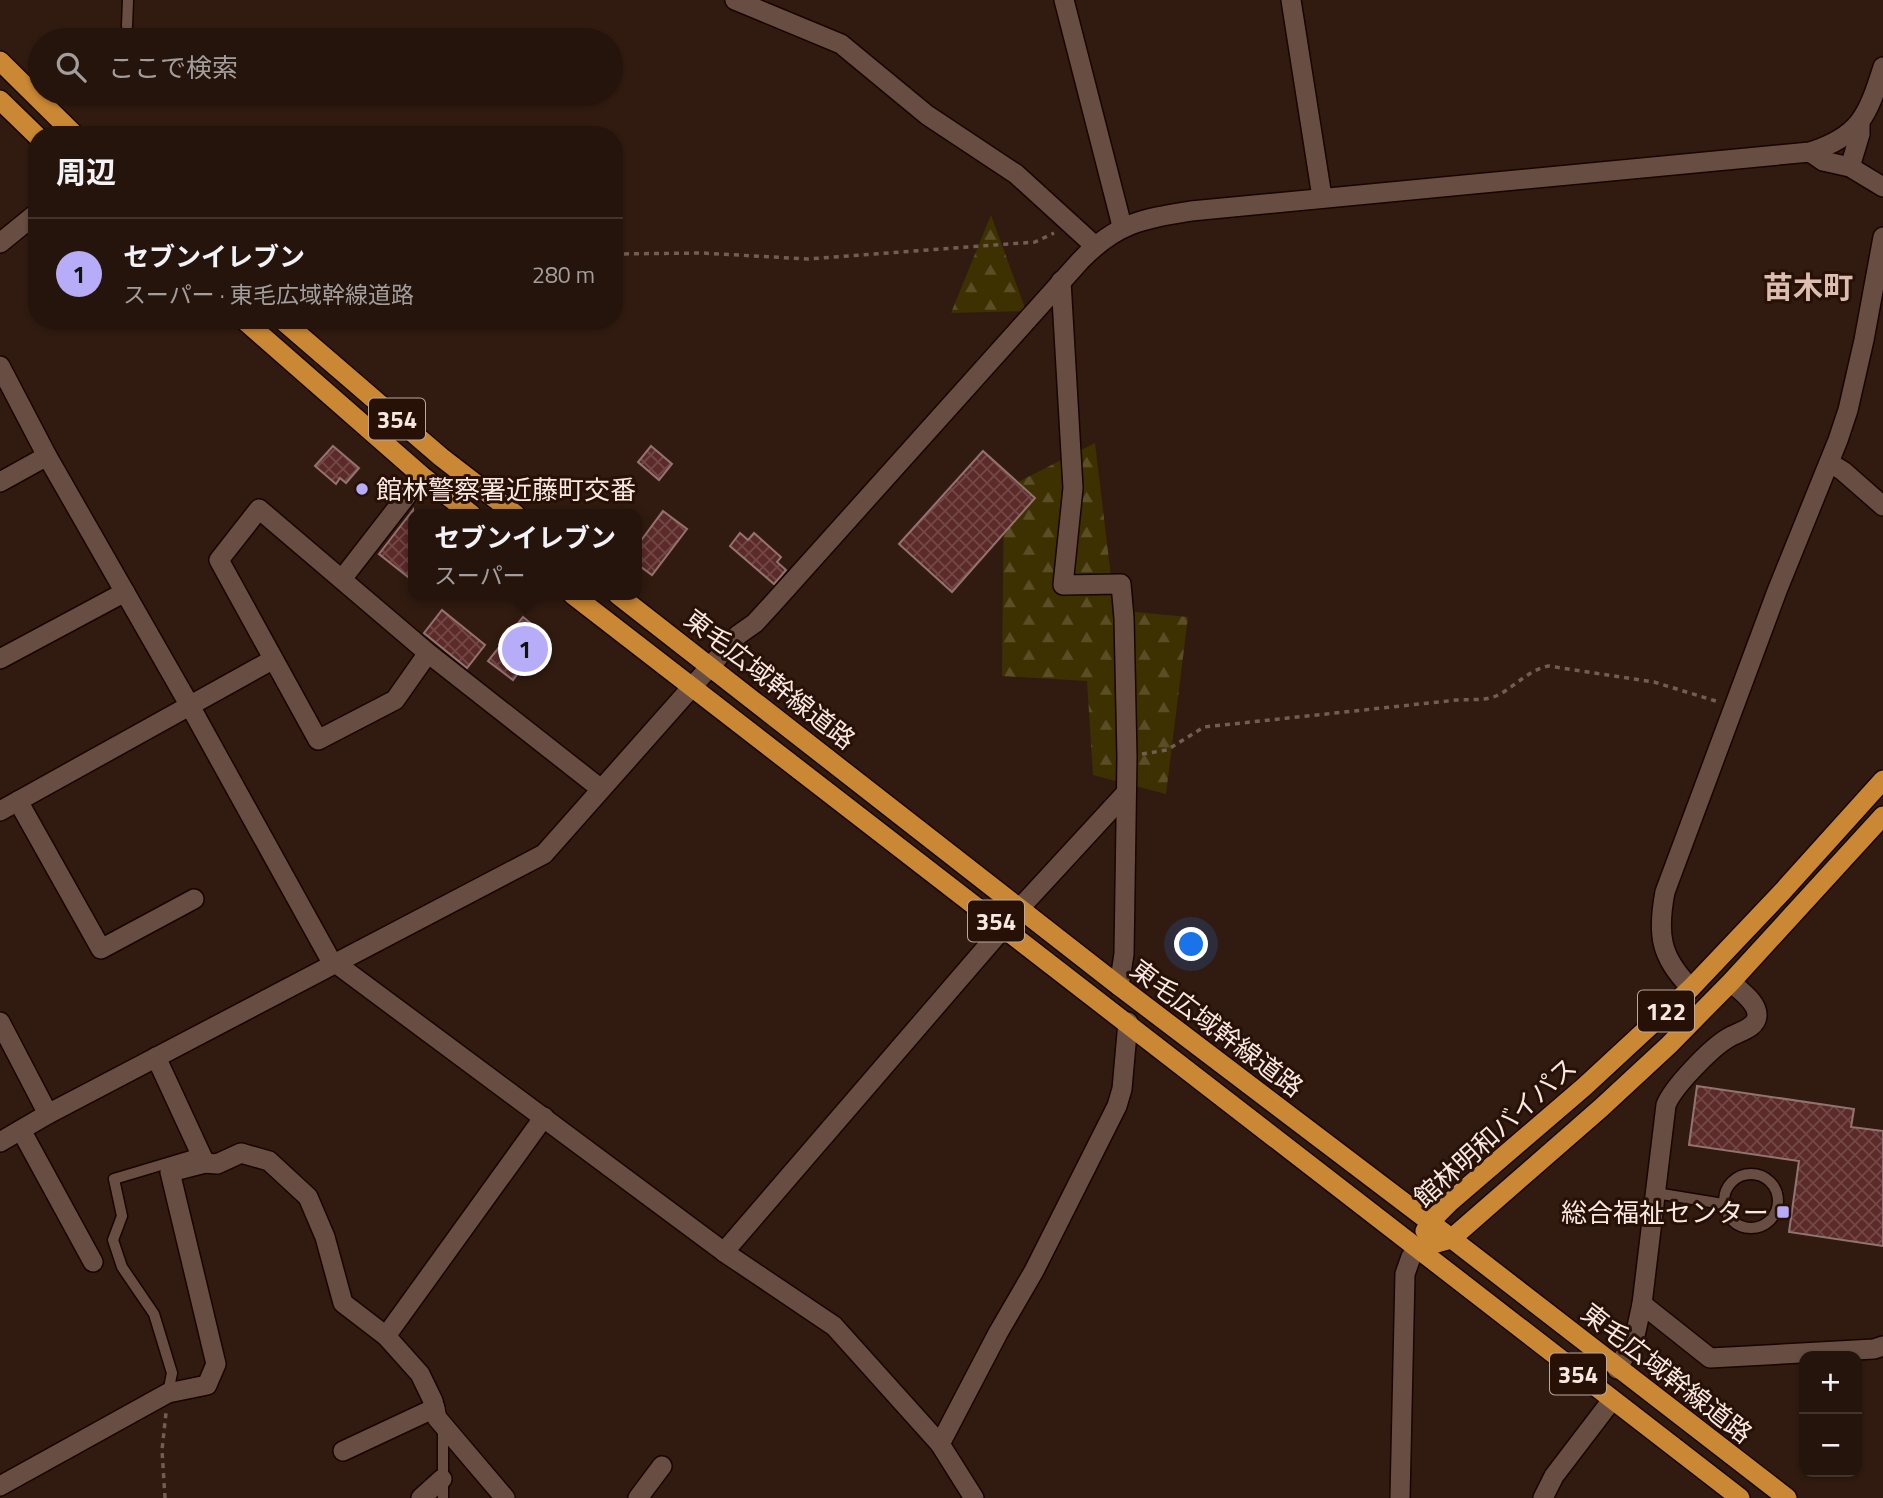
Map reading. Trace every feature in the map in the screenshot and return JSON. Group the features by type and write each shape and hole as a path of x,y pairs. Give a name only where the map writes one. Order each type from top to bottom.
{"highway":[{"path":"0,61 28,89"},
{"path":"0,100 28,127"},
{"path":"45,105 66,126"},
{"name":"354","path":"254,329 422,476 465,509"},
{"name":"354","path":"292,329 441,457 509,509"},
{"name":"東毛広域幹線道路","path":"579,600 1740,1498"},
{"name":"東毛広域幹線道路","path":"624,600 1019,909 1787,1498"},
{"name":"館林明和バイパス","path":"1418,1248 1430,1222 1457,1196 1575,1096 1691,988 1883,780"},
{"name":"館林明和バイパス","path":"1418,1248 1451,1239 1611,1099 1731,982 1883,816"}],"street":[{"path":"735,0 841,44 927,115 1016,174 1095,246"},
{"path":"1064,0 1122,226"},
{"path":"1291,0 1322,197"},
{"path":"0,1142 48,1114 544,854 710,666 738,635 755,623 1061,281 1095,246 1122,226 1153,217 1191,211 1810,152 1833,143 1860,123 1872,101 1883,67"},
{"path":"1850,167 1860,134 1860,123"},
{"path":"1810,152 1823,161 1850,167 1883,187"},
{"path":"0,243 28,220"},
{"path":"1691,988 1674,969 1663,947 1661,911 1673,870 1733,706 1810,505 1830,463 1848,410 1883,237"},
{"path":"1061,281 1073,488 1063,585 1121,584 1124,618 1127,757 1124,954 1119,986"},
{"path":"0,366 47,456 330,959 724,1252 834,1326 940,1444 974,1498"},
{"path":"0,482 47,456"},
{"path":"1830,463 1883,506"},
{"path":"342,579 422,476"},
{"path":"428,653 395,700 318,740 219,560 260,509 428,653 601,789"},
{"path":"0,659 125,592"},
{"path":"0,811 272,660"},
{"path":"1019,909 1125,794"},
{"path":"18,801 101,949 194,898"},
{"path":"724,1252 1004,927"},
{"path":"1617,1369 1634,1339 1643,1304 1666,1105 1671,1093 1723,1041 1750,1027 1755,1021 1757,1014 1750,1000 1731,982"},
{"path":"0,1022 48,1114"},
{"path":"940,1444 1034,1271 1117,1106 1122,1089 1128,1022"},
{"path":"156,1057 203,1158 217,1164 241,1153 269,1161 307,1197 325,1237 343,1303 386,1336 420,1374 437,1418 505,1498"},
{"path":"386,1336 544,1117"},
{"path":"21,1130 93,1262"},
{"path":"0,1486 168,1394 207,1385 216,1364 170,1172 203,1158"},
{"path":"1400,1498 1405,1274 1411,1257 1418,1248"},
{"path":"1643,1304 1710,1358 1880,1350"},
{"path":"1543,1498 1554,1476 1612,1400"},
{"path":"343,1451 435,1408"},
{"path":"638,1498 662,1466"},
{"path":"421,1498 442,1488"}],"lane":[{"path":"127,26 128,0"},
{"path":"168,1394 172,1373 154,1314 122,1267 113,1240 122,1216 114,1179 203,1158"},
{"path":"1747,1175 1761,1176 1777,1191 1778,1206 1772,1218 1764,1224 1752,1227 1740,1224 1728,1216 1723,1203 1733,1180 1747,1175"},
{"path":"1656,1193 1723,1203"},
{"path":"442,1488 443,1426"}],"path":[{"path":"623,254 702,253 808,259 1035,242 1073,225"},
{"path":"1127,757 1167,750 1204,727 1487,699 1549,666 1654,682 1733,706"},
{"path":"165,1498 162,1450 168,1394"}],"green space":[{"path":"991,215 1026,311 951,313"},
{"path":"1095,443 1115,610 1188,617 1166,794 1093,775 1087,681 1002,676 1004,489"}],"building":[{"path":"333,446 359,468 346,483 340,478 336,484 315,466"},
{"path":"651,446 672,464 659,480 638,462"},
{"path":"983,451 1035,498 952,592 899,544"},
{"path":"663,511 687,529 652,575 642,568 642,539"},
{"path":"408,516 408,577 379,554"},
{"path":"740,533 748,540 754,533 781,557 777,562 786,570 774,584 730,546"},
{"path":"442,610 485,645 467,668 424,633"},
{"path":"523,617 546,636 513,680 488,661"},
{"path":"1697,1086 1854,1109 1851,1127 1883,1131 1883,1246 1789,1232 1799,1161 1689,1145"}],"place":[{"name":"館林警察署近藤町交番","path":"362,489"},
{"name":"セブンイレブン","path":"525,649"},
{"name":"総合福祉センター","path":"1783,1212"}],"district":[{"name":"苗木町","path":"1808,287"}]}
